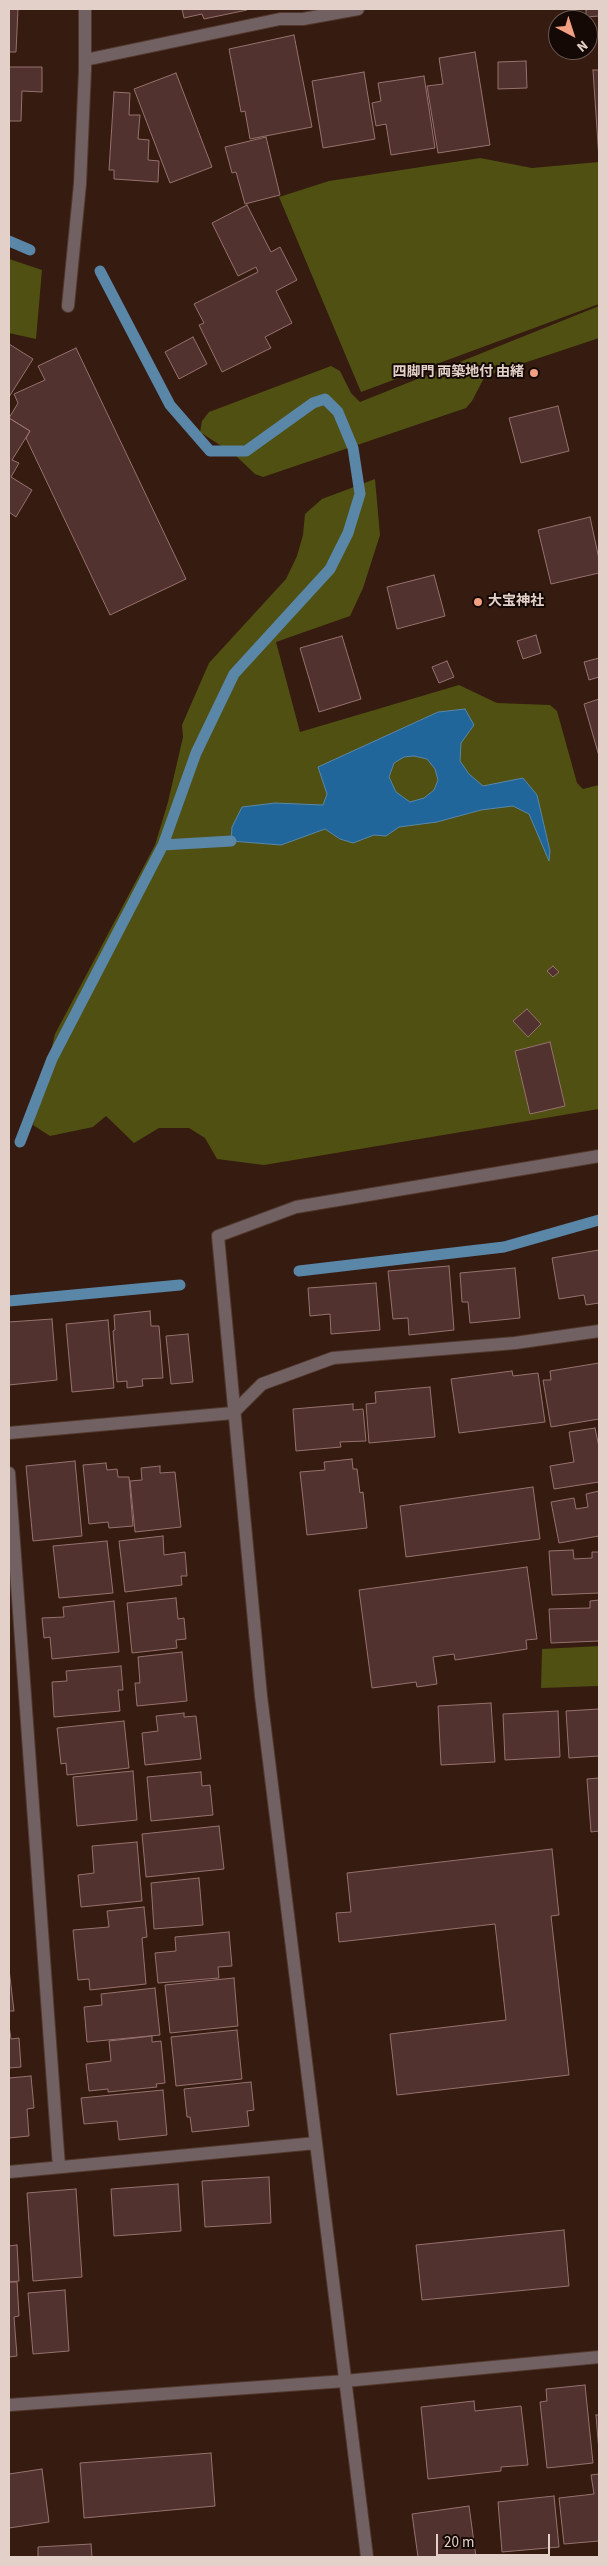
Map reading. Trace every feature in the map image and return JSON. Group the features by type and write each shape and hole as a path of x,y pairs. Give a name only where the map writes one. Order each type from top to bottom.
{"street":[{"path":"68,306 80,184 85,9"},
{"path":"85,60 280,19 303,19 358,9"},
{"path":"367,2557 261,1696 218,1236 296,1207 599,1156"},
{"path":"9,1433 234,1413 262,1384 333,1358 515,1343 599,1331"},
{"path":"9,1473 59,2167"},
{"path":"9,2172 316,2143"},
{"path":"9,2405 345,2381 599,2357"}],"shaded area":[{"path":"480,158 532,168 599,162 599,304 361,392 279,197 329,181"},
{"path":"9,259 42,270 36,339 9,333"},
{"path":"599,306 599,338 485,376 472,401 466,408 263,477 255,474 235,455 200,432 202,421 209,412 331,366 340,371 351,393 360,402"},
{"path":"375,479 380,535 363,588 350,616 276,642 300,732 459,685 497,703 550,705 557,711 577,783 583,789 599,785 599,1109 264,1165 217,1159 205,1138 189,1128 159,1128 134,1143 106,1116 93,1127 50,1136 33,1125 55,1034 155,845 168,802 183,737 182,725 209,663 286,579 297,556 303,535 305,514 322,499"},
{"path":"599,1646 599,1686 541,1688 542,1649"}],"water":[{"path":"465,709 474,725 461,743 460,761 469,774 483,786 523,778 537,795 550,851 549,861 529,814 513,806 481,810 437,822 399,827 386,836 374,835 353,843 340,839 325,829 281,845 231,841 232,827 242,807 275,803 323,805 327,794 318,767 438,712","holes":["414,756 427,759 435,769 438,780 434,790 424,798 410,802 396,792 389,777 394,763 404,757"]}],"building":[{"path":"9,9 18,9 16,52 9,52"},
{"path":"182,9 247,10 204,19 202,14 184,18"},
{"path":"599,9 599,16 598,10 586,10"},
{"path":"294,35 312,127 250,139 245,111 241,112 229,49"},
{"path":"475,52 490,145 438,153 427,86 443,84 439,58"},
{"path":"526,61 527,88 498,89 498,62"},
{"path":"9,67 42,67 42,92 22,91 21,121 9,121"},
{"path":"593,70 599,70 599,159"},
{"path":"364,72 375,139 323,148 312,81"},
{"path":"176,73 212,167 170,183 134,89"},
{"path":"424,76 435,148 391,155 386,124 376,126 372,103 381,101 378,83"},
{"path":"114,92 130,93 129,115 140,115 138,139 149,140 148,160 159,161 158,182 114,179 114,170 109,170"},
{"path":"266,137 280,195 245,204 236,172 232,173 225,147"},
{"path":"247,205 271,252 280,247 297,280 276,291 292,323 265,337 271,348 222,372 199,325 204,323 194,304 258,272 256,267 238,276 212,223"},
{"path":"193,337 207,364 179,379 165,352"},
{"path":"9,344 33,359 9,397"},
{"path":"76,348 186,579 110,615 26,438 30,431 9,418 18,403 14,394 45,380 38,366"},
{"path":"558,406 569,451 521,463 509,418"},
{"path":"9,418 30,431 12,460 19,463 11,477 32,490 16,517 9,512"},
{"path":"590,517 599,559 599,573 551,584 538,530"},
{"path":"434,575 445,616 397,629 387,587"},
{"path":"536,635 541,653 523,659 517,641"},
{"path":"342,636 361,699 319,712 300,648"},
{"path":"599,658 599,677 589,680 584,662"},
{"path":"447,661 454,677 439,683 432,667"},
{"path":"599,699 599,756 584,704"},
{"path":"553,966 559,972 553,977 547,971"},
{"path":"527,1009 541,1024 528,1037 513,1021"},
{"path":"550,1042 565,1106 530,1114 515,1051"},
{"path":"599,1250 599,1303 586,1305 584,1295 559,1299 552,1258"},
{"path":"449,1266 454,1330 409,1335 408,1318 393,1319 388,1271"},
{"path":"515,1268 520,1318 470,1323 468,1302 462,1302 460,1273"},
{"path":"376,1283 380,1330 331,1334 330,1314 310,1316 308,1288"},
{"path":"150,1311 151,1326 159,1326 163,1378 142,1379 143,1386 127,1388 127,1381 117,1382 113,1331 115,1330 114,1315"},
{"path":"52,1319 57,1380 9,1385 9,1322"},
{"path":"108,1320 114,1388 72,1392 66,1324"},
{"path":"188,1334 193,1382 171,1384 166,1336"},
{"path":"599,1363 599,1419 551,1427 543,1380 551,1380 550,1371"},
{"path":"512,1371 513,1376 538,1373 545,1422 459,1433 451,1379"},
{"path":"430,1387 435,1437 369,1443 366,1404 376,1403 375,1392"},
{"path":"353,1404 353,1410 363,1409 366,1441 340,1442 341,1447 296,1451 293,1409"},
{"path":"595,1428 599,1447 599,1482 554,1489 550,1466 574,1462 569,1432"},
{"path":"352,1459 353,1469 357,1469 360,1493 363,1492 367,1528 307,1535 300,1472 325,1470 324,1462"},
{"path":"75,1461 82,1536 33,1541 26,1466"},
{"path":"106,1463 107,1470 117,1469 118,1477 129,1477 133,1526 109,1528 108,1522 89,1524 83,1465"},
{"path":"160,1466 160,1473 175,1472 181,1527 135,1532 130,1481 142,1480 141,1468"},
{"path":"533,1487 540,1539 406,1557 400,1506"},
{"path":"599,1491 599,1536 559,1543 551,1502 574,1498 576,1509 588,1507 586,1494"},
{"path":"163,1536 164,1555 185,1552 187,1576 181,1576 182,1585 125,1592 119,1541"},
{"path":"107,1541 113,1593 59,1598 53,1546"},
{"path":"573,1550 574,1559 592,1558 592,1552 599,1552 599,1593 552,1595 549,1551"},
{"path":"527,1567 537,1639 526,1640 527,1649 455,1660 454,1654 433,1657 437,1684 417,1687 416,1682 372,1688 359,1590"},
{"path":"176,1598 178,1619 184,1618 186,1639 176,1640 177,1648 132,1653 127,1603"},
{"path":"599,1600 599,1641 551,1643 549,1609 590,1608 590,1601"},
{"path":"114,1601 119,1652 52,1659 50,1637 44,1638 42,1618 64,1617 63,1607"},
{"path":"182,1652 187,1701 137,1706 135,1683 140,1683 138,1657"},
{"path":"121,1666 123,1690 118,1690 120,1711 54,1717 52,1682 67,1681 66,1671"},
{"path":"491,1703 495,1762 441,1765 438,1706"},
{"path":"599,1709 599,1756 569,1758 566,1711"},
{"path":"558,1711 560,1757 505,1760 503,1714"},
{"path":"184,1713 184,1717 196,1716 201,1759 145,1765 142,1733 158,1731 156,1716"},
{"path":"124,1721 129,1768 67,1775 66,1763 61,1764 57,1728"},
{"path":"133,1771 137,1820 77,1826 73,1777"},
{"path":"201,1772 202,1786 210,1785 213,1815 151,1821 147,1777"},
{"path":"599,1778 599,1831 591,1832 587,1779"},
{"path":"219,1826 224,1869 146,1877 142,1834"},
{"path":"137,1842 142,1901 81,1907 78,1875 94,1873 92,1846"},
{"path":"552,1849 559,1915 551,1916 569,2075 397,2095 390,2034 506,2020 495,1924 339,1942 336,1913 351,1912 347,1873"},
{"path":"199,1878 203,1925 154,1929 151,1883"},
{"path":"144,1907 147,1937 142,1938 146,1984 90,1990 89,1979 78,1980 73,1930 109,1927 107,1911"},
{"path":"229,1932 232,1966 218,1967 219,1978 158,1983 155,1953 176,1951 175,1937"},
{"path":"9,1969 14,2011 9,2011"},
{"path":"234,1978 238,2026 170,2033 165,1985"},
{"path":"155,1988 160,2035 87,2042 84,2007 102,2005 101,1994"},
{"path":"9,2026 11,2039 19,2038 21,2067 9,2068"},
{"path":"237,2030 242,2079 176,2086 171,2037"},
{"path":"152,2036 152,2042 161,2041 165,2083 156,2084 157,2087 108,2092 108,2089 89,2091 86,2064 111,2061 109,2041"},
{"path":"31,2076 34,2108 27,2109 29,2136 9,2138 9,2078"},
{"path":"251,2082 254,2110 247,2111 249,2126 192,2132 190,2117 187,2117 184,2089"},
{"path":"163,2090 167,2135 119,2140 117,2121 84,2124 81,2098"},
{"path":"269,2177 271,2223 205,2227 202,2181"},
{"path":"178,2184 181,2231 114,2236 111,2189"},
{"path":"76,2189 82,2277 33,2281 27,2193"},
{"path":"564,2230 569,2286 422,2300 416,2245"},
{"path":"17,2245 19,2281 9,2282 9,2246"},
{"path":"9,2282 17,2282 19,2316 14,2317 17,2356 9,2357"},
{"path":"65,2290 69,2351 33,2354 28,2293"},
{"path":"585,2385 593,2463 547,2468 540,2402 547,2401 546,2389"},
{"path":"474,2401 475,2411 521,2406 528,2465 501,2467 501,2471 428,2479 421,2407"},
{"path":"596,2415 599,2415 599,2452"},
{"path":"211,2453 215,2506 84,2518 80,2463"},
{"path":"42,2469 49,2522 9,2528 9,2474"},
{"path":"599,2474 599,2541 564,2544 559,2498 594,2494 591,2475"},
{"path":"554,2496 559,2547 502,2552 498,2502"},
{"path":"469,2506 476,2557 418,2557 412,2514"},
{"path":"91,2544 92,2557 38,2557 38,2547"}],"waterway":[{"path":"9,241 30,250"},
{"path":"100,271 170,405 210,451 246,451 313,403 325,399 338,412 353,448 360,494 348,533 330,569 234,674 196,753 163,845"},
{"path":"20,1142 52,1059 163,845 231,841"},
{"path":"299,1271 504,1247 599,1220"},
{"path":"9,1301 180,1285"}],"place":[{"name":"四脚門 両築地付 由緒","path":"534,373"},
{"name":"大宝神社","path":"478,602"}]}
